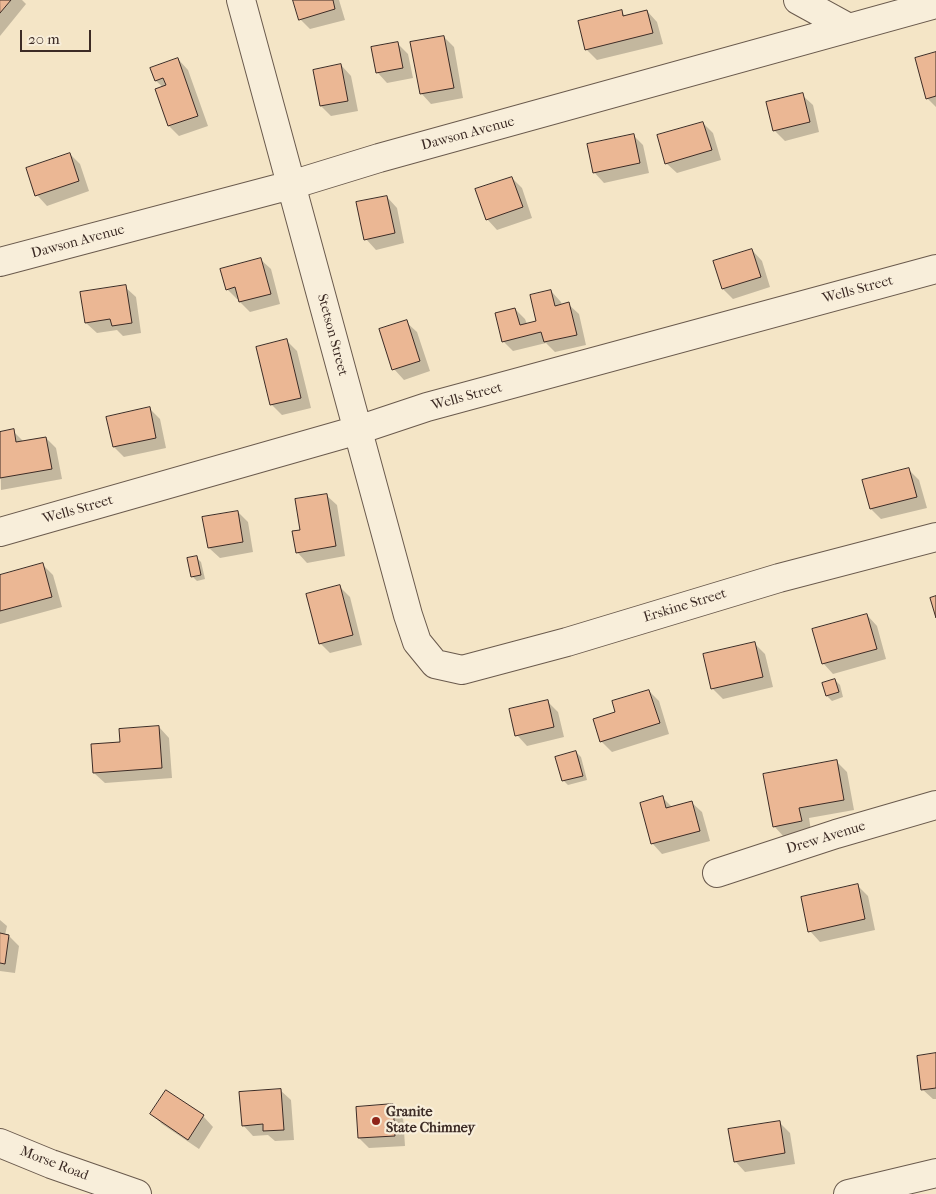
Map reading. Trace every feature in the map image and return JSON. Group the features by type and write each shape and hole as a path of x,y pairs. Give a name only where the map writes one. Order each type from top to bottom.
{"street":[{"name":"Stetson Street","path":"241,0 408,615 417,642 435,664"},
{"path":"798,0 849,28"},
{"name":"Dawson Avenue","path":"0,262 291,185 936,4"},
{"name":"Wells Street","path":"0,532 358,430 427,407 936,269"},
{"name":"Erskine Street","path":"435,664 462,670 567,642 779,578 936,537"},
{"name":"Drew Avenue","path":"717,873 827,836 936,805"},
{"name":"Morse Road","path":"0,1143 51,1164 137,1194"},
{"path":"848,1194 936,1173"}],"building":[{"path":"0,0 11,0 0,13"},
{"path":"293,0 333,0 335,9 299,20"},
{"path":"622,10 623,16 647,10 653,33 585,50 578,21"},
{"path":"444,36 454,88 420,94 410,42"},
{"path":"398,42 403,68 376,73 371,47"},
{"path":"936,52 936,96 926,99 915,58"},
{"path":"178,58 198,116 168,126 155,89 166,85 163,78 155,81 150,68"},
{"path":"341,64 348,101 320,106 313,70"},
{"path":"803,93 810,122 773,131 766,102"},
{"path":"703,122 712,150 665,164 657,135"},
{"path":"634,134 640,163 593,173 587,144"},
{"path":"70,153 79,181 35,196 26,168"},
{"path":"512,177 523,207 486,220 475,189"},
{"path":"387,196 395,233 364,240 356,202"},
{"path":"752,249 761,277 722,289 713,261"},
{"path":"261,258 271,294 239,302 235,287 226,290 220,269"},
{"path":"126,285 132,323 112,326 110,319 85,323 80,292"},
{"path":"551,290 555,306 569,302 577,335 544,342 541,332 502,342 495,313 515,308 520,325 536,321 530,295"},
{"path":"407,320 420,361 392,370 379,329"},
{"path":"287,339 301,398 270,405 256,347"},
{"path":"150,407 156,438 113,447 106,417"},
{"path":"14,429 16,442 46,437 52,469 0,478 0,432"},
{"path":"909,468 917,497 870,509 862,480"},
{"path":"327,494 336,546 296,553 292,531 300,530 295,499"},
{"path":"238,511 243,542 208,548 202,517"},
{"path":"197,556 201,575 191,577 187,558"},
{"path":"43,563 52,597 0,611 0,575"},
{"path":"340,585 353,635 319,644 306,594"},
{"path":"936,596 936,618 930,598"},
{"path":"867,614 877,649 822,664 812,629"},
{"path":"755,642 763,677 711,689 703,654"},
{"path":"835,679 839,692 826,696 822,683"},
{"path":"649,690 660,723 600,742 593,719 615,712 612,701"},
{"path":"548,700 554,727 515,736 509,709"},
{"path":"159,726 162,768 93,773 91,744 120,742 119,729"},
{"path":"576,751 583,776 562,781 555,757"},
{"path":"837,760 844,800 799,808 802,821 773,827 763,774"},
{"path":"663,796 666,808 692,801 700,831 651,844 640,803"},
{"path":"858,884 865,919 808,932 801,897"},
{"path":"0,933 9,935 5,964 0,963"},
{"path":"936,1053 936,1088 921,1090 917,1056"},
{"path":"281,1089 284,1130 263,1131 263,1124 242,1126 239,1092"},
{"path":"166,1090 204,1115 188,1140 150,1114"},
{"name":"Granite State Chimney","path":"393,1104 395,1136 358,1138 356,1107"},
{"path":"780,1121 785,1153 734,1162 728,1129"}],"place":[{"name":"Granite State Chimney","path":"376,1121"}]}
